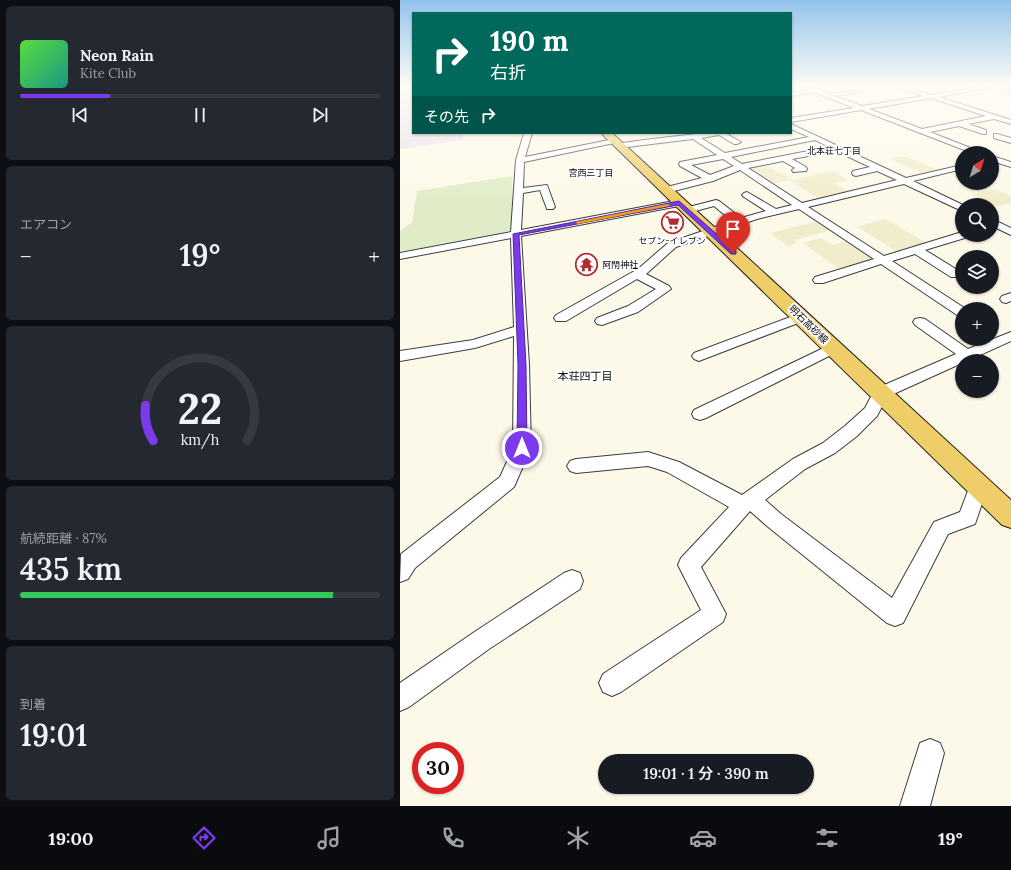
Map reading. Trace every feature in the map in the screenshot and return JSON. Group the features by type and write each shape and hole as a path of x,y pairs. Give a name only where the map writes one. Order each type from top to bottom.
{"main road":[{"name":"明石高砂線","path":"613,140 683,207 711,231 1011,517"}],"street":[{"path":"906,125 961,146"},
{"path":"922,131 952,125"},
{"path":"964,125 980,131 1000,125"},
{"path":"792,126 955,205"},
{"path":"801,130 815,128"},
{"path":"400,572 408,561 506,482 522,448 522,365 516,234 520,160 528,134"},
{"path":"653,134 658,140"},
{"path":"721,134 737,142"},
{"path":"520,160 613,140 643,141 701,135 723,156 955,307"},
{"path":"997,136 1011,141"},
{"path":"710,179 683,164 816,138"},
{"path":"950,146 955,148"},
{"path":"666,190 710,179 740,167 837,148"},
{"path":"999,158 1011,155"},
{"path":"784,158 803,169 796,170"},
{"path":"844,162 859,158"},
{"path":"999,161 1011,165"},
{"path":"856,173 878,168"},
{"path":"561,318 637,274 672,245 754,217 955,169"},
{"path":"519,191 544,186 550,207"},
{"path":"747,195 774,212"},
{"path":"400,256 516,234 716,203 740,222"},
{"path":"999,223 1011,220"},
{"path":"999,226 1011,232"},
{"path":"819,280 955,238"},
{"path":"917,250 955,274"},
{"path":"602,321 633,309 665,289 637,274"},
{"path":"699,356 801,317"},
{"path":"920,322 965,354"},
{"path":"400,356 475,344 520,329"},
{"path":"968,354 1004,337"},
{"path":"700,414 729,407 834,348"},
{"path":"612,683 715,614 690,566 747,502 799,464 829,448 851,431 871,412 881,393 955,360"},
{"path":"576,466 648,459 673,466 747,502 774,520 895,615 941,528 968,518 978,486"},
{"path":"400,698 481,641 572,581"},
{"path":"915,806 930,752"}],"shaded area":[{"path":"400,125 412,125 412,134 462,134 464,140 400,149"},
{"path":"903,156 938,170 923,174 890,159"},
{"path":"764,164 792,180 832,171 848,180 834,183 850,192 820,199 789,180 770,184 745,168"},
{"path":"997,190 1011,196 1011,203 999,206 999,198 978,198 972,195"},
{"path":"885,219 927,243 898,252 857,227"},
{"path":"818,221 832,230 795,240 797,242 789,247 770,233"},
{"path":"821,238 832,245 850,241 876,259 840,270 803,243"}],"green space":[{"path":"512,176 512,230 400,253 400,231 412,222 417,191"}],"slow traffic":[{"path":"578,222 667,205"}],"place":[{"name":"セブン-イレブン","path":"672,222"},
{"name":"阿閇神社","path":"586,265"}],"district":[{"name":"北本荘七丁目","path":"834,151"},
{"name":"宮西三丁目","path":"591,173"},
{"name":"本荘四丁目","path":"585,376"}],"route":[{"path":"522,448 522,365 516,234 679,203 733,253"}]}
